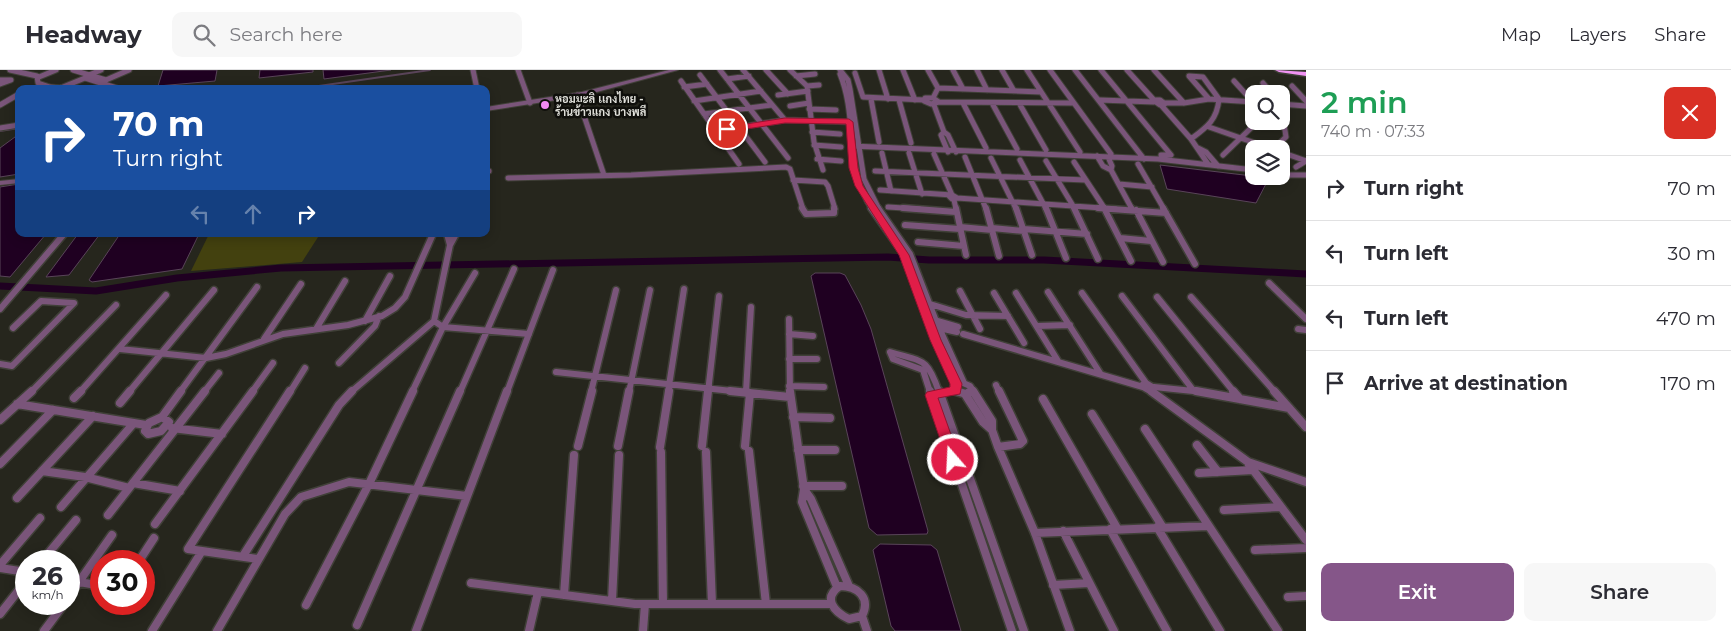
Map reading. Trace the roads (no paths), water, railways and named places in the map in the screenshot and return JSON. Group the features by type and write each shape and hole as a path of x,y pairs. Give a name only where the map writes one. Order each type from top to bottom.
{"highway":[{"path":"1279,70 1306,73"},
{"path":"1291,70 1306,73"}],"street":[{"path":"10,70 39,77"},
{"path":"47,85 36,81 39,77 56,70"},
{"path":"73,70 106,80 129,70"},
{"path":"90,75 101,70"},
{"path":"473,70 476,85"},
{"path":"518,70 530,103"},
{"path":"490,108 577,94 675,70"},
{"path":"720,70 788,158"},
{"path":"743,70 785,120"},
{"path":"766,70 788,94"},
{"path":"790,70 808,89 814,145 817,159 823,170"},
{"path":"836,70 843,79 854,168 859,186 907,254"},
{"path":"840,70 844,74 850,89 860,147 862,172 867,186 878,208 907,254 930,304 933,323 964,383 970,386 968,393"},
{"path":"878,70 888,99"},
{"path":"903,70 915,100"},
{"path":"928,70 938,88"},
{"path":"953,70 974,103"},
{"path":"977,70 988,90"},
{"path":"1002,70 1014,91"},
{"path":"1026,70 1080,152"},
{"path":"1050,70 1109,156 1112,166 1111,170"},
{"path":"1075,70 1143,158"},
{"path":"1101,70 1171,154 1143,158"},
{"path":"1127,70 1154,101"},
{"path":"1154,70 1184,103"},
{"path":"1,84 10,81 9,79 22,73"},
{"path":"856,73 861,96 871,99 900,100 934,98 939,102"},
{"path":"118,85 119,74"},
{"path":"796,76 815,74"},
{"path":"700,75 765,162"},
{"path":"727,79 748,76"},
{"path":"1192,139 1209,127 1218,114 1219,100 1203,77 1189,76 1210,99"},
{"path":"68,85 85,78 114,85"},
{"path":"681,80 684,87 739,164"},
{"path":"1234,81 1245,93"},
{"path":"684,87 707,84"},
{"path":"778,95 819,85"},
{"path":"1292,86 1306,101"},
{"path":"938,88 1041,92"},
{"path":"934,98 938,88"},
{"path":"694,101 761,91"},
{"path":"577,94 604,175"},
{"path":"0,104 15,96"},
{"path":"871,99 880,142"},
{"path":"1100,100 1154,101 1163,104 1210,99 1245,102"},
{"path":"900,100 912,143"},
{"path":"924,100 934,105 944,132 948,135 955,151"},
{"path":"934,105 939,102 1074,103"},
{"path":"963,102 986,148"},
{"path":"992,103 1017,150"},
{"path":"1019,103 1050,154"},
{"path":"1163,104 1192,139 1209,165"},
{"path":"704,114 772,105"},
{"path":"1290,105 1306,106"},
{"path":"790,106 809,106 836,110"},
{"path":"715,131 785,120 856,122"},
{"path":"0,128 15,126"},
{"path":"1209,127 1247,140"},
{"path":"1223,155 1250,130"},
{"path":"812,132 840,134"},
{"path":"944,132 941,135 947,151"},
{"path":"814,145 841,147"},
{"path":"851,146 1050,154 1098,158 1109,156 1143,158 1245,170"},
{"path":"1198,148 1206,152 1219,166"},
{"path":"882,153 892,191"},
{"path":"908,153 915,172 927,227"},
{"path":"934,154 953,197 966,255"},
{"path":"1290,155 1306,161"},
{"path":"965,156 984,201 999,256"},
{"path":"991,158 1013,202 1032,255"},
{"path":"1098,158 1104,166 1111,170 1163,262"},
{"path":"817,159 841,161"},
{"path":"1020,160 1044,204 1066,258"},
{"path":"1046,161 1073,206 1098,259"},
{"path":"1296,167 1306,161"},
{"path":"1074,162 1104,208 1130,261"},
{"path":"1138,164 1195,264"},
{"path":"508,178 780,166 790,169 793,180 802,209 806,214 835,212 828,186 825,182 793,180"},
{"path":"874,171 1085,180"},
{"path":"1290,174 1306,173"},
{"path":"0,183 15,181"},
{"path":"1119,184 1152,187"},
{"path":"859,186 867,186"},
{"path":"880,190 984,201 1166,213"},
{"path":"888,206 956,212"},
{"path":"905,225 1087,234"},
{"path":"0,310 62,237"},
{"path":"120,348 206,358 224,355 264,339 300,330 364,322 378,316 404,298 432,237"},
{"path":"447,237 450,245"},
{"path":"243,556 344,398 413,336 434,321 450,245 454,237"},
{"path":"1120,238 1151,241"},
{"path":"918,242 964,246"},
{"path":"913,268 956,387 968,393 983,422 992,430 1034,533 1070,631"},
{"path":"357,625 514,269"},
{"path":"416,631 552,270"},
{"path":"306,606 369,484 443,327 475,273"},
{"path":"364,322 390,276"},
{"path":"316,329 345,281"},
{"path":"1269,283 1306,319"},
{"path":"264,339 301,284"},
{"path":"17,404 146,425 162,417 258,287"},
{"path":"663,604 660,450 684,289"},
{"path":"120,403 214,290"},
{"path":"578,446 616,290"},
{"path":"612,601 618,450 650,290"},
{"path":"960,291 980,330"},
{"path":"1048,292 1100,374"},
{"path":"994,293 1024,343"},
{"path":"1016,293 1058,361"},
{"path":"1082,293 1148,387 1248,462 1306,482"},
{"path":"74,398 166,296"},
{"path":"712,604 704,449 719,296"},
{"path":"1122,296 1193,390"},
{"path":"1157,297 1240,399"},
{"path":"1191,297 1306,427"},
{"path":"0,364 12,366 74,303 41,301 13,328"},
{"path":"930,304 952,312 973,316 1008,316"},
{"path":"0,420 38,385 116,305"},
{"path":"751,307 747,449 766,604"},
{"path":"339,363 375,326 378,316"},
{"path":"789,319 789,386 803,488 802,502 849,586"},
{"path":"434,321 443,327 529,334"},
{"path":"933,323 1148,387 1193,390 1289,408"},
{"path":"1037,326 1070,325"},
{"path":"1298,329 1306,330"},
{"path":"789,334 813,336"},
{"path":"935,394 923,370 893,359 890,352 928,365 935,394 980,539 1012,631"},
{"path":"788,359 817,359"},
{"path":"155,524 274,363"},
{"path":"258,559 188,549 305,368"},
{"path":"556,372 790,397"},
{"path":"108,514 171,428 219,373"},
{"path":"935,394 964,383"},
{"path":"996,384 1023,441 1016,445 998,447"},
{"path":"789,386 824,387"},
{"path":"1043,399 1167,631"},
{"path":"0,464 53,410"},
{"path":"1092,414 1220,631"},
{"path":"17,498 93,416"},
{"path":"162,417 167,419 171,428"},
{"path":"792,417 830,418"},
{"path":"61,507 85,477 133,424"},
{"path":"146,425 145,431 148,434 155,434 171,428 222,434"},
{"path":"1145,429 1278,631"},
{"path":"952,444 991,540 1024,631"},
{"path":"1197,445 1218,472"},
{"path":"798,450 835,450"},
{"path":"564,595 574,455"},
{"path":"1248,462 1306,540"},
{"path":"1199,474 1253,470"},
{"path":"42,471 180,491"},
{"path":"217,631 285,514 301,497 349,482 467,496"},
{"path":"803,488 842,486"},
{"path":"1224,510 1280,507"},
{"path":"15,569 0,566 40,518"},
{"path":"51,550 76,520"},
{"path":"1034,533 1208,526"},
{"path":"1063,532 1114,631"},
{"path":"80,581 112,534"},
{"path":"146,550 154,538"},
{"path":"980,539 991,540"},
{"path":"825,544 837,588"},
{"path":"1255,550 1306,548"},
{"path":"152,631 202,551"},
{"path":"471,583 645,604 831,604"},
{"path":"1052,584 1089,583"},
{"path":"849,586 857,589 863,595 866,602 866,610 862,616 849,620 835,612 831,604 832,592 837,588 849,586"},
{"path":"529,631 538,592"},
{"path":"0,614 15,595"},
{"path":"1288,597 1306,596"},
{"path":"643,631 645,604"},
{"path":"44,631 56,615"},
{"path":"862,616 867,631"}],"waterway":[{"path":"326,85 430,70"},
{"path":"0,131 15,129"},
{"path":"0,286 96,291 177,278 281,268 888,257 929,260 1044,260 1306,274"}],"place":[{"name":"หอมมะลิ เเกงไทย - ร้านข้าวแกง บางพลี","path":"545,105"}]}
